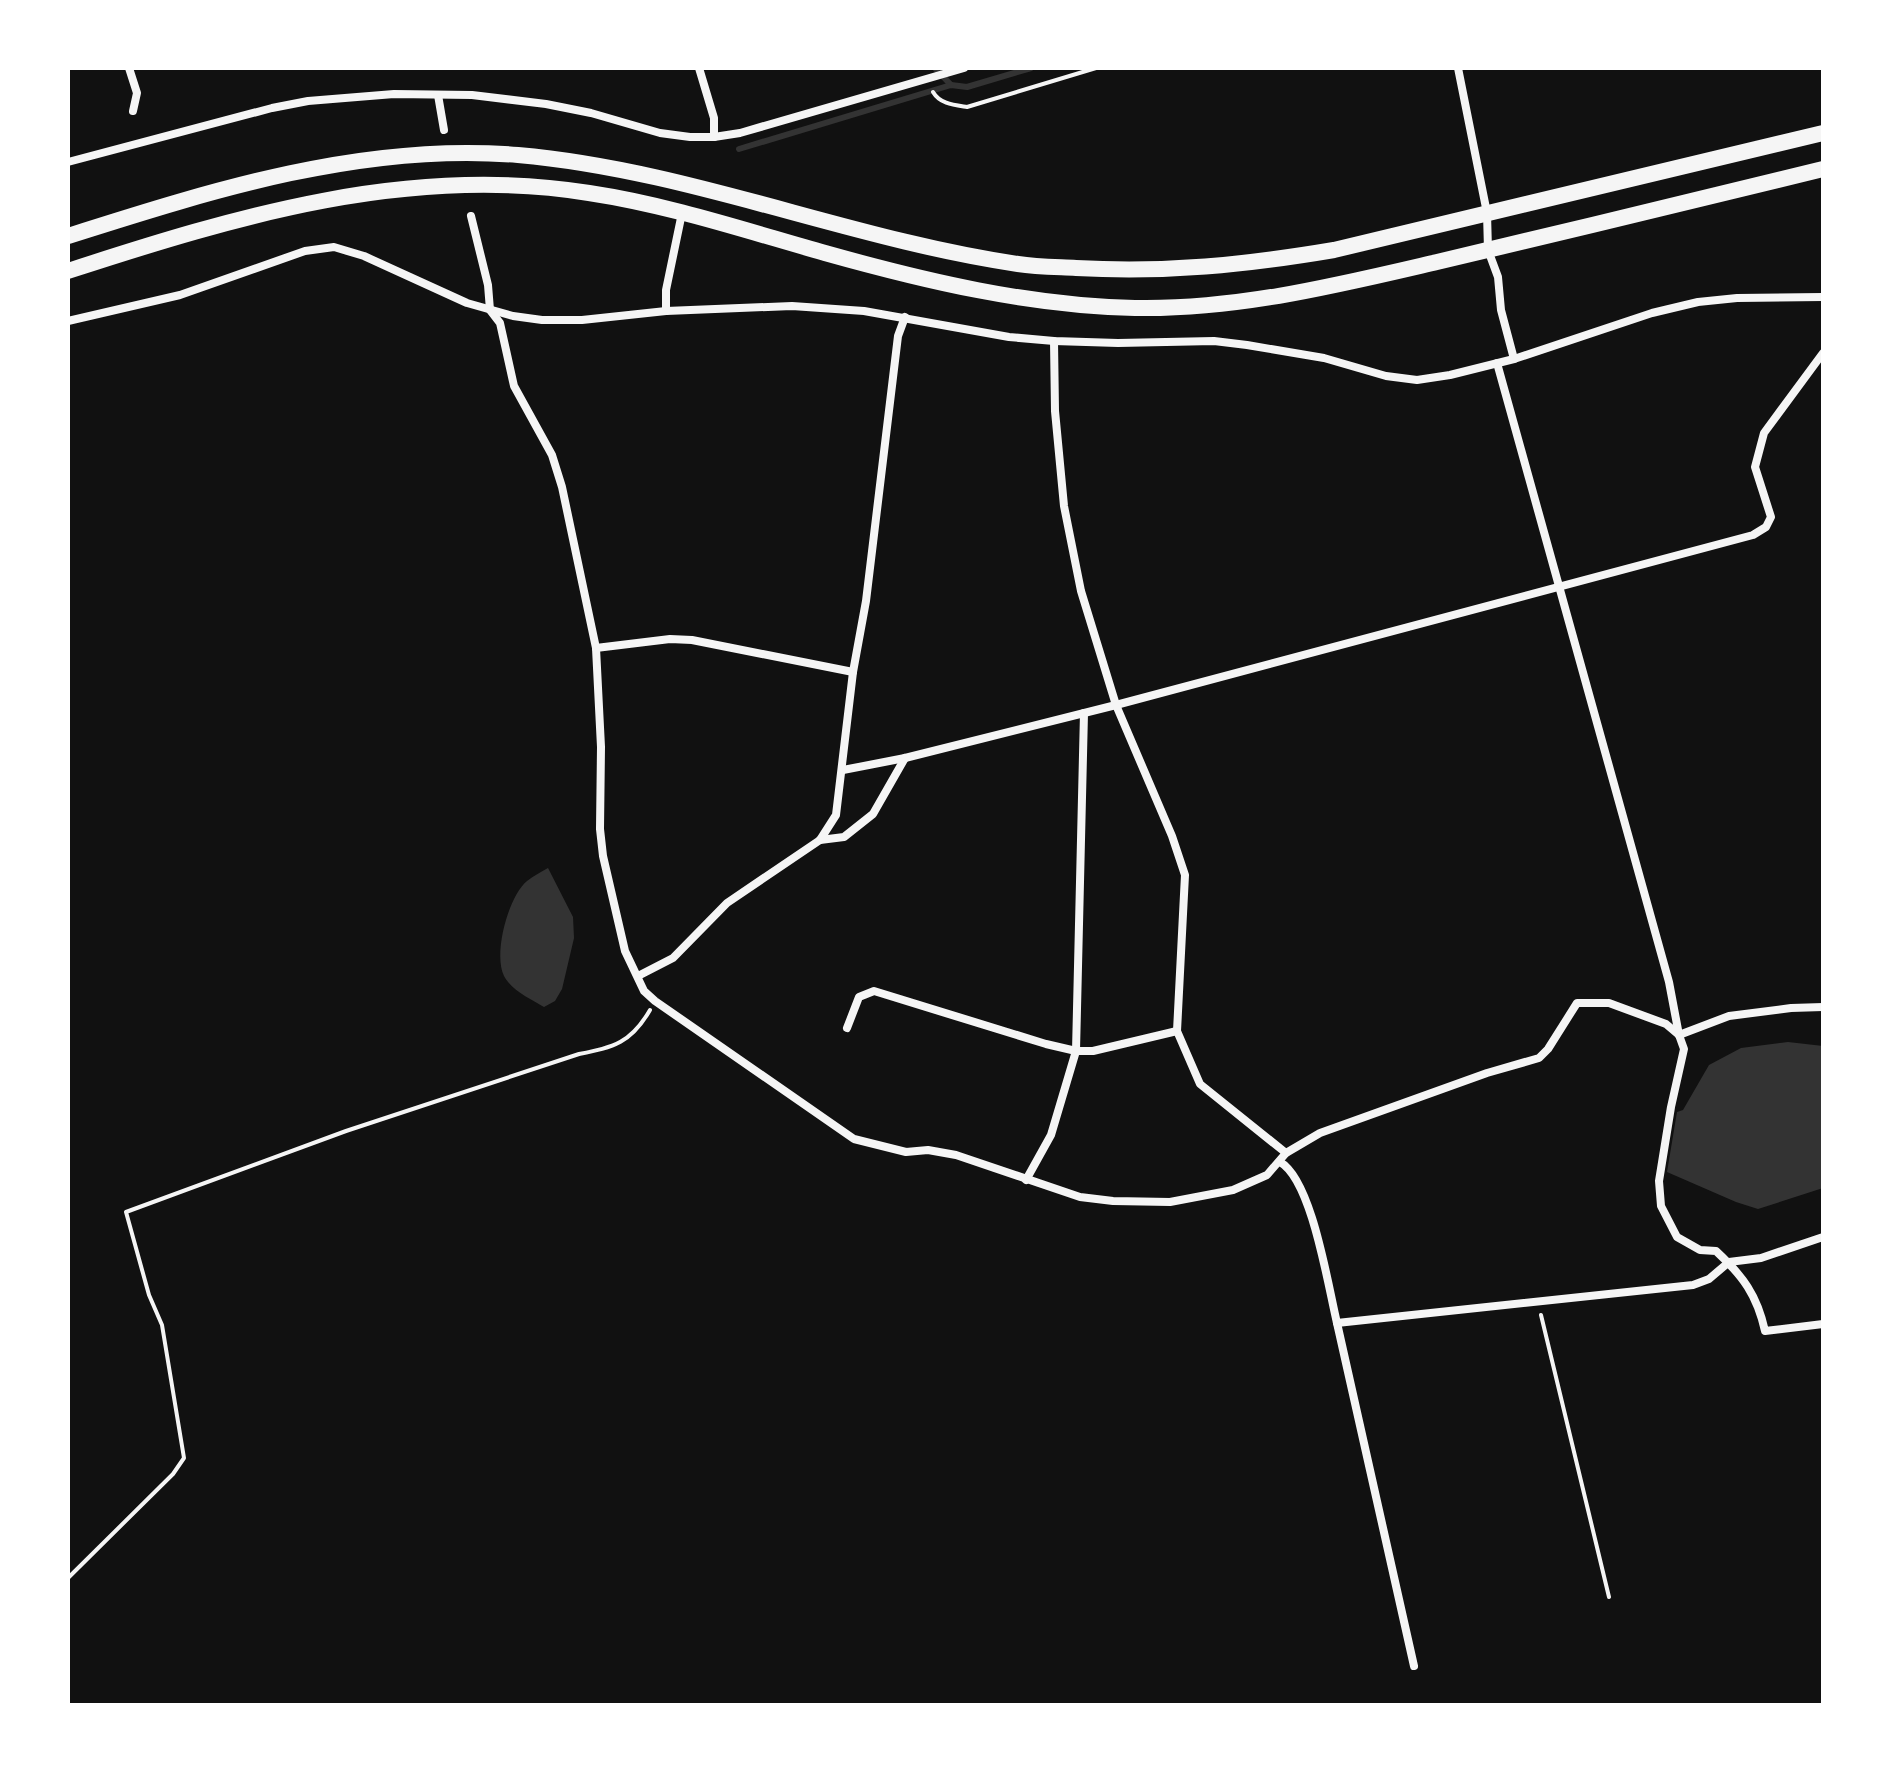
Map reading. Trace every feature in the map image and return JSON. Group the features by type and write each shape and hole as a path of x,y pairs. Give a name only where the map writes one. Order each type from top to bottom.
{"highway":[{"path":"68,236 312,168 420,153 515,155 583,162 667,179 889,238 1019,264 1103,269 1192,269 1259,263 1334,250 1823,133"},
{"path":"68,271 278,208 375,190 449,184 515,184 591,193 682,212 900,273 1065,304 1199,306 1345,283 1823,169"}],"street":[{"path":"129,68 137,93 133,111"},
{"path":"699,68 714,118 714,137"},
{"path":"68,162 272,108 308,101 394,94 472,95 546,104 660,133 714,137 740,133 964,68"},
{"path":"1458,68 1487,213 1488,250 1498,277 1501,310 1514,359"},
{"path":"438,95 444,130"},
{"path":"666,311 666,290 682,212"},
{"path":"471,216 488,285 490,310 500,323 514,386 552,455 588,605 596,648 601,747 601,842 625,951 644,991 655,1001 854,1139 906,1152 928,1150 956,1155 1080,1197 1170,1202 1233,1190 1267,1175 1286,1153 1320,1133 1487,1073 1539,1058 1577,1003 1609,1003 1666,1024 1679,1035"},
{"path":"68,321 180,295 305,251 334,247 364,256 467,303 542,320 792,306 864,311 959,329 1054,341 1214,341 1324,358 1386,376 1417,380 1514,359 1652,313 1698,302 1737,298 1823,297"},
{"path":"638,976 673,958 727,903 820,840 836,815 898,336 905,317"},
{"path":"1054,341 1055,411 1064,506 1081,591 1116,705 1172,836 1185,875 1177,1031 1200,1084 1286,1153"},
{"path":"843,770 905,758 1116,705 1753,535 1766,527 1771,517 1755,467 1764,433 1823,353"},
{"path":"1497,363 1669,982 1684,1049 1659,1181 1661,1206 1677,1237 1700,1250 1716,1251 1738,1271 1759,1303 1765,1331 1823,1324"},
{"path":"596,648 670,639 692,640 853,672"},
{"path":"1026,1180 1051,1135 1076,1051 1084,713"},
{"path":"820,840 844,837 873,814 905,758"},
{"path":"847,1028 859,997 874,991 1076,1051 1093,1051 1177,1031"},
{"path":"1679,1035 1729,1016 1823,1007"},
{"path":"1280,1162 1290,1168 1307,1200 1414,1666"},
{"path":"1337,1323 1693,1285 1709,1279 1729,1262 1761,1258 1823,1237"}],"path":[{"path":"936,97 949,104 967,107 1096,68"},
{"path":"68,1578 173,1474 184,1458 162,1325 149,1295 126,1212 346,1131 579,1054 613,1047 638,1031 655,1001"},
{"path":"1538,1301 1609,1597"}],"shaded area":[{"path":"548,868 573,917 574,938 562,989 555,1001 544,1007 507,981 500,954 508,912 520,889"},
{"path":"1788,1042 1823,1046 1823,1188 1758,1209 1667,1172 1677,1112 1683,1110 1709,1065 1741,1048"}],"waterway":[{"path":"935,68 951,85"},
{"path":"739,149 951,85 967,87 1031,68"}]}
